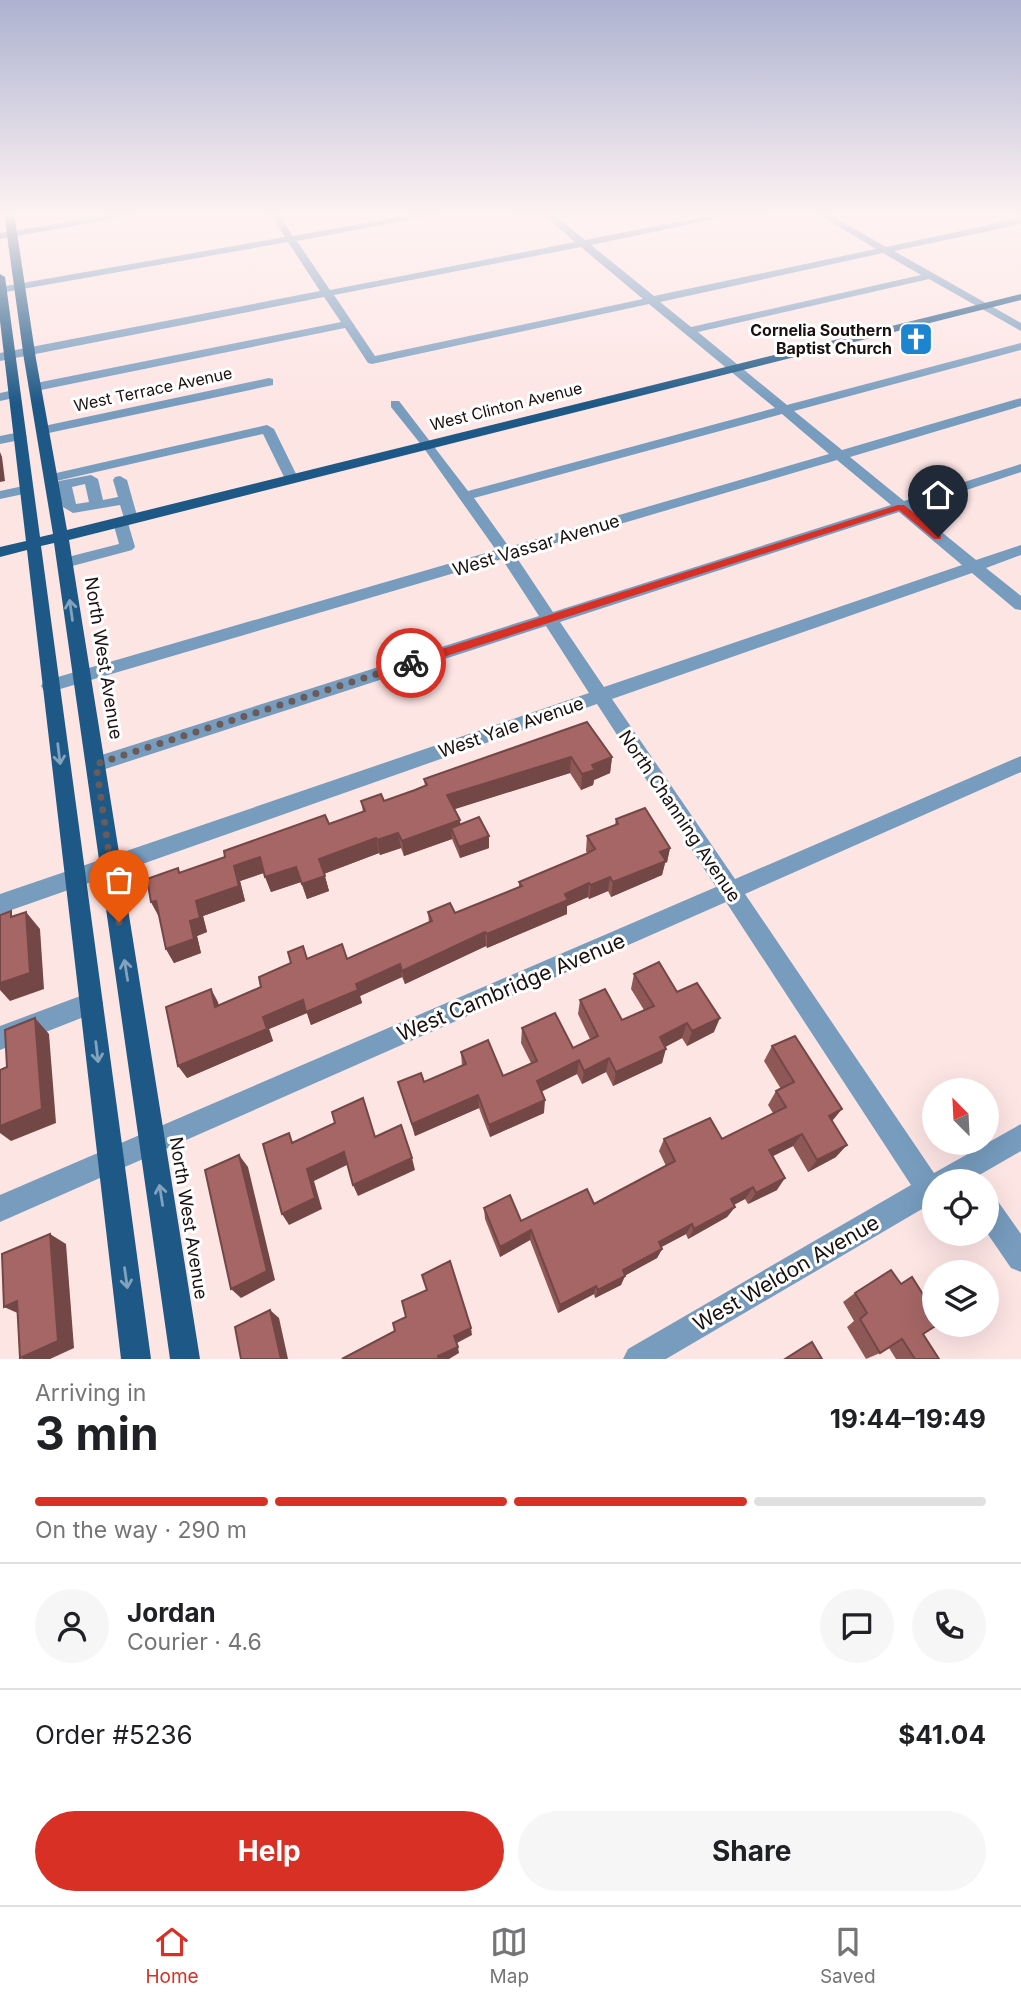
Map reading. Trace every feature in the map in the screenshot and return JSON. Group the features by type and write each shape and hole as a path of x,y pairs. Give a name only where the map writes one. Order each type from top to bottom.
{"main road":[{"name":"North West Avenue","path":"17,276 28,351 57,483 61,537 81,677 186,1359"},
{"path":"0,277 7,396 20,436 36,543 50,686 136,1359"},
{"name":"West Clinton Avenue","path":"0,552 1021,297"}],"street":[{"path":"1,290 74,276"},
{"path":"315,276 372,360 766,276"},
{"path":"5,356 407,276"},
{"path":"622,276 1021,605"},
{"path":"688,331 928,276"},
{"path":"931,276 1021,328"},
{"path":"36,387 348,324"},
{"path":"465,496 1021,346"},
{"name":"West Terrace Avenue","path":"44,430 269,382"},
{"name":"West Vassar Avenue","path":"50,686 1021,402"},
{"name":"North Channing Avenue","path":"395,404 428,444 506,554 731,891 937,1169"},
{"path":"57,483 267,429 292,478"},
{"path":"0,440 20,436"},
{"path":"96,764 1021,468"},
{"path":"57,483 91,479 97,506"},
{"path":"65,563 127,547 125,500 120,480"},
{"path":"57,483 70,507 79,509 125,500"},
{"path":"0,495 28,489"},
{"name":"West Yale Avenue","path":"0,904 1021,550"},
{"name":"West Cambridge Avenue","path":"0,1209 1021,764"},
{"path":"0,1038 91,1003"},
{"name":"West Weldon Avenue","path":"968,1169 1021,1137"},
{"name":"West Weldon Avenue","path":"638,1359 922,1196"},
{"path":"999,1227 1021,1258"}],"building":[{"path":"587,722 612,757 592,765 595,770 582,774 571,757 447,795 460,820 402,841 398,833 377,840 376,838 319,859 325,876 302,884 296,867 265,877 260,857 234,866 239,886 196,901 200,918 190,921 194,939 166,949 156,901 151,902 147,879 178,868 179,873 225,857 224,851 325,815 329,824 365,811 361,801 381,794 384,801 427,785 424,779"},
{"path":"645,808 670,848 660,852 666,861 613,882 610,877 591,885 589,883 565,894 568,900 487,934 485,932 402,971 400,964 356,984 358,990 306,1012 303,1000 263,1017 267,1029 178,1066 166,1007 211,989 215,1007 261,987 259,977 291,963 288,952 303,946 307,959 342,944 347,959 432,921 428,912 450,903 455,913 522,886 519,882 586,854 595,849 587,836 618,824 616,819"},
{"path":"479,817 489,836 459,847 451,828"},
{"path":"11,911 11,917 26,912 30,973 0,983 0,915"},
{"path":"659,962 677,992 697,983 720,1018 692,1031 687,1023 660,1037 666,1049 616,1072 609,1058 584,1071 579,1060 537,1081 545,1100 489,1125 478,1095 412,1124 398,1082 421,1073 424,1082 466,1064 461,1052 488,1040 503,1076 537,1061 522,1028 555,1013 573,1048 598,1036 580,1000 605,989 622,1020 654,1006 634,974"},
{"path":"35,1018 42,1109 0,1126 0,1070 7,1067 5,1030"},
{"path":"795,1036 842,1109 829,1116 847,1145 817,1160 802,1134 769,1150 785,1178 756,1193 753,1187 731,1199 735,1207 694,1229 692,1224 659,1242 662,1249 623,1270 625,1276 598,1290 596,1286 560,1305 531,1230 500,1247 484,1208 510,1195 521,1221 587,1189 594,1204 675,1161 664,1139 710,1118 722,1139 786,1107 776,1091 794,1082 772,1046"},
{"path":"363,1098 375,1137 401,1125 412,1158 353,1185 344,1152 307,1169 315,1198 282,1214 263,1144 289,1133 292,1143 335,1123 332,1112"},
{"path":"239,1155 267,1271 231,1289 205,1170"},
{"path":"50,1234 58,1341 20,1358 17,1301 4,1307 2,1254"},
{"path":"450,1261 471,1328 454,1336 458,1347 438,1356 439,1359 342,1359 395,1331 393,1323 406,1317 402,1301 427,1290 422,1275"},
{"path":"891,1270 901,1284 912,1277 922,1293 922,1337 925,1337 939,1359 915,1359 902,1339 880,1353 860,1319 867,1313 855,1293"},
{"path":"270,1310 281,1359 241,1359 235,1327"},
{"path":"812,1342 822,1359 785,1359"}],"way so far":[{"path":"119,922 96,764 411,663"}],"place":[{"name":"Cornelia Southern Baptist Church","path":"916,339"}],"route":[{"path":"411,663 901,507 938,537"}]}
